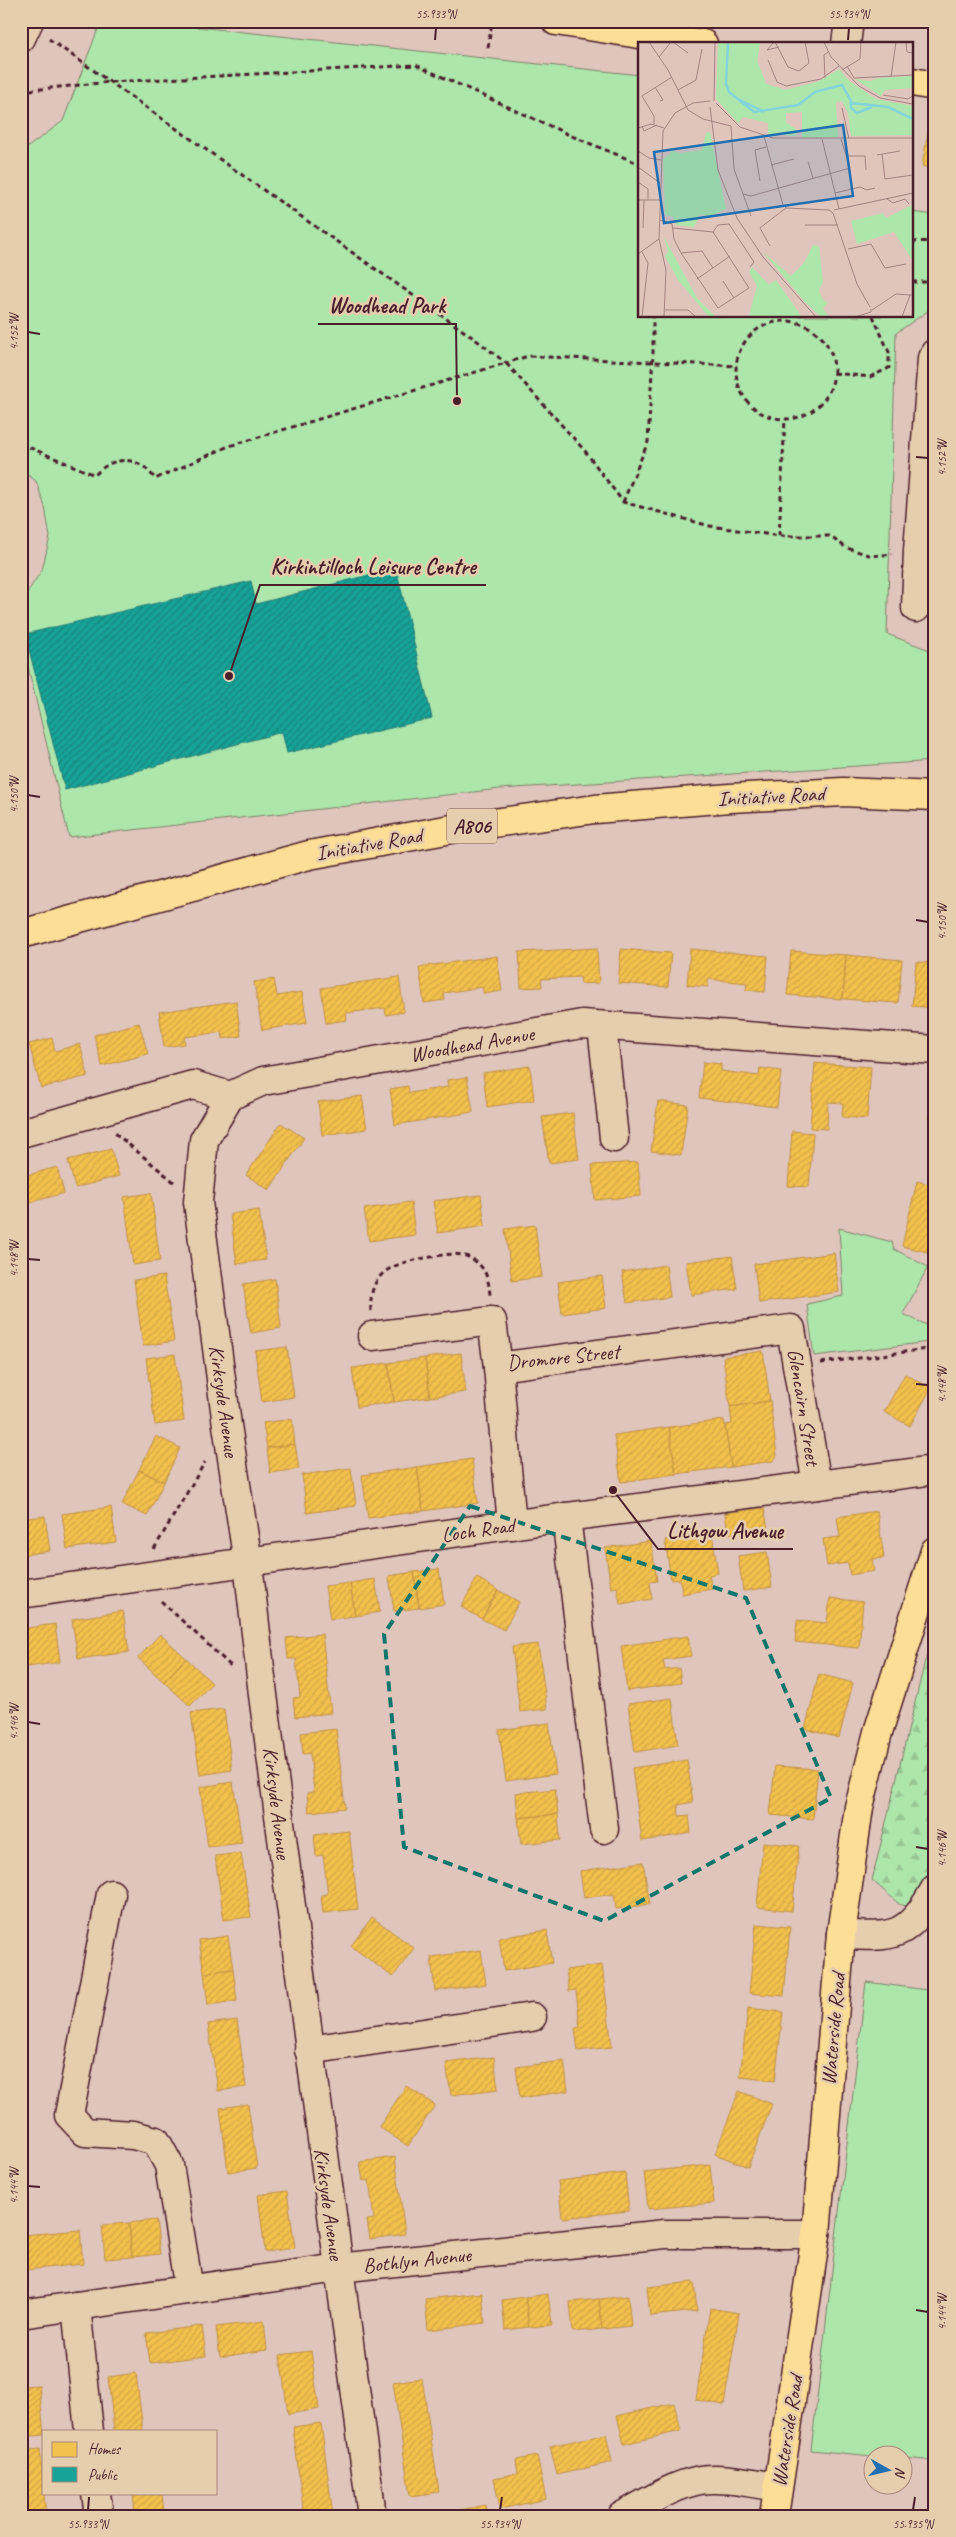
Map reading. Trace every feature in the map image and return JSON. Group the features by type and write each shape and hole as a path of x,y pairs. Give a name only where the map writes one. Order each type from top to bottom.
{"main road":[{"path":"556,21 690,42"},
{"path":"914,82 935,86"},
{"name":"Initiative Road","path":"21,934 309,855 457,828 595,809 730,798 842,792 935,796"},
{"name":"Waterside Road","path":"774,2516 816,2234 842,1934 852,1852 865,1778 935,1551"}],"street":[{"path":"846,42 849,21"},
{"path":"916,608 918,552 932,358 935,353"},
{"name":"Woodhead Avenue","path":"230,1096 263,1081 582,1024 935,1050"},
{"path":"602,1026 614,1138"},
{"path":"21,1134 193,1085 230,1096"},
{"name":"Kirksyde Avenue","path":"230,1096 204,1140 198,1202 248,1563 263,1695 309,2050 372,2516"},
{"path":"372,1336 492,1321"},
{"name":"Dromore Street","path":"492,1321 498,1366 792,1329"},
{"name":"Glencairn Street","path":"792,1329 796,1366 817,1485"},
{"path":"498,1366 512,1525"},
{"name":"Loch Road","path":"21,1594 512,1525 935,1470"},
{"path":"566,1518 604,1829"},
{"path":"842,1934 878,1936 893,1935 904,1930 935,1889"},
{"path":"110,1894 69,2115 85,2132 132,2134 156,2141 169,2165 189,2290"},
{"path":"309,2050 532,2017"},
{"name":"Bothlyn Avenue","path":"21,2314 338,2268 665,2234 816,2234"},
{"path":"76,2306 90,2430"},
{"path":"622,2516 682,2486 701,2480 778,2487"},
{"path":"96,2494 98,2516"}],"path":[{"path":"488,48 492,21"},
{"path":"26,28 109,82 475,339 506,363 586,451 623,502 710,526 780,536 829,536 847,548 872,556 918,552"},
{"path":"21,91 109,82 416,65 574,137 638,163"},
{"path":"914,242 935,241"},
{"path":"914,282 935,282"},
{"path":"623,502 648,442 653,364 653,318"},
{"path":"834,373 870,377 889,368 889,352 873,318"},
{"path":"776,322 790,322 805,326 818,333 827,344 833,358 834,373 832,386 817,408 806,415 785,418 766,415 754,408 745,398 739,386 737,366 743,346 751,336 763,327 776,322"},
{"path":"21,444 95,475 111,462 132,460 146,467 155,479 229,446 528,356 653,364 737,366"},
{"path":"780,536 785,418"},
{"path":"92,1114 198,1202"},
{"path":"372,1336 370,1294 380,1276 398,1262 454,1252 475,1261 489,1278 492,1321"},
{"path":"796,1366 935,1348"}],"highlighted area":[{"path":"470,1506 746,1598 831,1798 604,1921 404,1847 384,1634"}],"green space":[{"path":"101,21 142,21 638,75 638,318 914,318 914,212 935,215 935,306 896,333 887,634 935,652 935,761 500,789 69,837 21,638 21,602 42,570 50,537 45,507 36,481 21,470 21,150 24,150 63,121"},
{"path":"839,1228 892,1242 894,1249 928,1267 903,1314 931,1327 929,1342 814,1356 807,1304 843,1296"},
{"path":"935,1638 935,1915 899,1904 872,1880 925,1661"},
{"path":"866,1982 935,1991 935,2461 914,2459 914,2444 864,2444 864,2455 811,2450"}],"building: Homes":[{"path":"929,126 935,127 935,169 922,166"},
{"path":"597,948 599,983 581,984 580,977 541,979 542,987 521,988 519,952"},
{"path":"621,949 671,953 668,987 618,983"},
{"path":"690,949 768,956 765,992 746,990 747,983 708,979 708,987 687,985"},
{"path":"791,951 846,955 843,999 787,995"},
{"path":"846,955 902,960 898,1003 843,999"},
{"path":"497,956 502,991 484,994 482,987 444,993 445,1000 424,1003 419,967"},
{"path":"916,962 935,963 935,1008 912,1006"},
{"path":"399,977 404,1012 386,1015 385,1008 346,1013 347,1020 326,1023 321,988"},
{"path":"274,979 277,996 302,992 307,1023 262,1030 254,982"},
{"path":"236,1001 241,1036 223,1039 222,1032 184,1037 185,1044 164,1047 159,1012"},
{"path":"139,1023 148,1054 102,1066 94,1035"},
{"path":"52,1038 55,1051 80,1044 88,1076 41,1088 29,1044"},
{"path":"703,1062 721,1064 721,1071 759,1076 760,1068 781,1071 777,1107 699,1098"},
{"path":"815,1063 871,1067 867,1119 842,1117 843,1103 828,1102 827,1129 810,1128"},
{"path":"530,1066 534,1100 487,1107 483,1073"},
{"path":"467,1077 473,1112 395,1125 390,1089 408,1086 409,1093 448,1087 447,1080"},
{"path":"935,1081 935,1120 929,1119"},
{"path":"362,1096 367,1129 322,1135 318,1102"},
{"path":"658,1101 688,1105 681,1155 651,1151"},
{"path":"573,1113 579,1159 549,1163 542,1117"},
{"path":"281,1123 304,1138 269,1190 246,1175"},
{"path":"792,1131 813,1133 809,1187 788,1186"},
{"path":"111,1149 119,1176 75,1188 68,1160"},
{"path":"638,1162 641,1196 595,1200 592,1165"},
{"path":"57,1167 64,1193 21,1205 21,1177"},
{"path":"917,1181 935,1186 935,1221 927,1252 902,1246"},
{"path":"151,1193 160,1261 133,1265 124,1197"},
{"path":"481,1195 485,1226 438,1233 433,1201"},
{"path":"411,1202 415,1235 369,1241 364,1209"},
{"path":"259,1210 266,1260 237,1264 230,1214"},
{"path":"535,1225 542,1277 512,1281 505,1229"},
{"path":"834,1253 839,1292 759,1303 754,1264"},
{"path":"732,1256 737,1289 691,1295 686,1262"},
{"path":"666,1265 670,1297 627,1303 622,1272"},
{"path":"164,1276 174,1341 143,1346 134,1280"},
{"path":"602,1276 606,1308 562,1314 558,1282"},
{"path":"275,1279 281,1328 251,1333 243,1284"},
{"path":"287,1347 294,1397 262,1402 255,1351"},
{"path":"763,1351 770,1401 730,1407 723,1357"},
{"path":"461,1353 466,1392 430,1397 425,1358"},
{"path":"175,1354 184,1421 155,1425 146,1358"},
{"path":"425,1358 430,1397 394,1402 388,1363"},
{"path":"388,1363 394,1402 357,1407 352,1368"},
{"path":"905,1374 931,1388 910,1426 884,1412"},
{"path":"770,1401 777,1456 773,1461 731,1467 725,1425 732,1424 730,1407"},
{"path":"292,1419 295,1444 267,1448 263,1423"},
{"path":"724,1420 731,1467 676,1474 669,1427"},
{"path":"669,1427 676,1474 621,1482 614,1435"},
{"path":"156,1436 180,1448 164,1482 139,1470"},
{"path":"295,1444 299,1469 270,1473 267,1448"},
{"path":"472,1459 478,1503 423,1511 417,1467"},
{"path":"417,1467 423,1511 368,1518 362,1475"},
{"path":"351,1468 356,1506 307,1513 302,1475"},
{"path":"139,1470 164,1482 147,1516 122,1504"},
{"path":"111,1507 116,1542 67,1549 62,1514"},
{"path":"764,1508 768,1528 728,1534 725,1513"},
{"path":"877,1511 884,1558 872,1559 874,1571 850,1575 848,1563 827,1566 823,1539 840,1537 837,1517"},
{"path":"45,1516 50,1551 21,1555 21,1519"},
{"path":"712,1533 718,1573 709,1575 712,1589 682,1594 680,1579 671,1580 665,1540"},
{"path":"651,1541 657,1581 650,1582 652,1599 620,1604 617,1587 611,1588 605,1548"},
{"path":"767,1552 772,1587 743,1591 738,1556"},
{"path":"439,1569 444,1604 419,1608 414,1572"},
{"path":"414,1572 419,1608 394,1611 389,1576"},
{"path":"477,1578 498,1590 482,1619 461,1607"},
{"path":"375,1579 380,1612 355,1616 350,1583"},
{"path":"350,1583 355,1616 330,1619 325,1586"},
{"path":"498,1590 519,1602 504,1630 482,1619"},
{"path":"830,1598 863,1602 859,1648 795,1642 797,1620 827,1623"},
{"path":"123,1611 129,1652 78,1659 72,1619"},
{"path":"55,1624 60,1662 21,1668 21,1629"},
{"path":"160,1634 186,1658 164,1682 138,1658"},
{"path":"322,1634 331,1713 295,1717 293,1698 300,1697 296,1659 288,1659 286,1638"},
{"path":"688,1636 691,1656 663,1660 665,1670 679,1668 681,1683 627,1691 621,1646"},
{"path":"538,1644 547,1709 520,1712 512,1647"},
{"path":"186,1658 212,1683 190,1706 164,1682"},
{"path":"819,1674 853,1683 839,1738 805,1729"},
{"path":"672,1698 678,1745 635,1752 628,1704"},
{"path":"224,1709 232,1770 200,1775 191,1713"},
{"path":"549,1723 556,1774 506,1781 499,1730"},
{"path":"336,1729 345,1808 309,1812 307,1793 314,1792 310,1753 303,1754 301,1733"},
{"path":"687,1760 693,1802 678,1805 679,1816 689,1815 691,1833 642,1841 632,1768"},
{"path":"775,1766 818,1769 813,1819 770,1815"},
{"path":"233,1782 242,1843 208,1847 200,1787"},
{"path":"555,1789 558,1814 518,1818 516,1793"},
{"path":"558,1814 560,1840 521,1844 518,1818"},
{"path":"349,1831 358,1909 323,1913 321,1895 328,1894 323,1855 316,1856 314,1835"},
{"path":"763,1842 799,1846 792,1911 757,1907"},
{"path":"241,1853 251,1917 224,1920 215,1856"},
{"path":"643,1862 650,1904 616,1909 614,1894 584,1898 580,1871"},
{"path":"372,1917 414,1948 393,1977 351,1946"},
{"path":"756,1924 790,1927 784,1996 749,1993"},
{"path":"547,1930 552,1963 504,1971 499,1938"},
{"path":"228,1936 233,1969 204,1973 199,1940"},
{"path":"481,1950 486,1984 435,1991 431,1957"},
{"path":"602,1965 612,2047 578,2051 575,2028 580,2027 576,1990 569,1991 566,1970"},
{"path":"233,1969 237,2001 208,2005 204,1973"},
{"path":"748,2008 783,2012 775,2081 740,2077"},
{"path":"237,2020 246,2087 218,2091 208,2024"},
{"path":"494,2057 498,2089 451,2095 446,2063"},
{"path":"564,2061 568,2091 520,2098 516,2067"},
{"path":"406,2086 435,2105 408,2146 379,2127"},
{"path":"739,2091 772,2104 748,2167 715,2154"},
{"path":"248,2104 257,2168 228,2172 220,2108"},
{"path":"395,2157 405,2234 370,2239 367,2220 374,2219 369,2180 363,2181 360,2162"},
{"path":"710,2165 714,2203 648,2209 644,2172"},
{"path":"625,2173 629,2211 562,2218 558,2181"},
{"path":"287,2191 295,2248 265,2252 258,2195"},
{"path":"156,2220 160,2254 132,2257 129,2223"},
{"path":"129,2223 132,2257 105,2259 102,2225"},
{"path":"80,2230 83,2264 26,2270 23,2235"},
{"path":"694,2282 697,2311 650,2316 647,2287"},
{"path":"482,2293 485,2323 428,2330 425,2299"},
{"path":"548,2294 552,2325 529,2327 525,2297"},
{"path":"628,2296 631,2326 602,2329 599,2299"},
{"path":"525,2297 529,2327 505,2330 502,2300"},
{"path":"599,2299 602,2329 573,2332 570,2302"},
{"path":"710,2308 739,2313 724,2405 696,2400"},
{"path":"264,2321 267,2350 220,2357 216,2327"},
{"path":"202,2326 206,2356 150,2363 146,2333"},
{"path":"311,2351 319,2409 288,2414 280,2355"},
{"path":"136,2373 143,2430 114,2430 108,2377"},
{"path":"422,2378 439,2492 410,2496 393,2382"},
{"path":"39,2385 44,2430 42,2435 21,2437 21,2386"},
{"path":"674,2403 681,2431 624,2444 617,2416"},
{"path":"321,2423 333,2516 304,2516 293,2427"},
{"path":"606,2434 612,2462 557,2475 550,2446"},
{"path":"40,2449 42,2494 44,2494 46,2516 21,2516 21,2451"},
{"path":"537,2456 546,2499 500,2509 494,2478 518,2473 516,2460"},
{"path":"133,2494 162,2494 164,2516 135,2516"},
{"path":"485,2505 487,2516 440,2516 440,2514"}],"building: Public":[{"path":"396,568 432,718 287,753 282,732 65,790 25,634 251,581 256,604"}],"place":[{"name":"Woodhead Park","path":"457,401"},
{"name":"Kirkintilloch Leisure Centre","path":"229,676"},
{"name":"Lithgow Avenue","path":"613,1490"}]}
